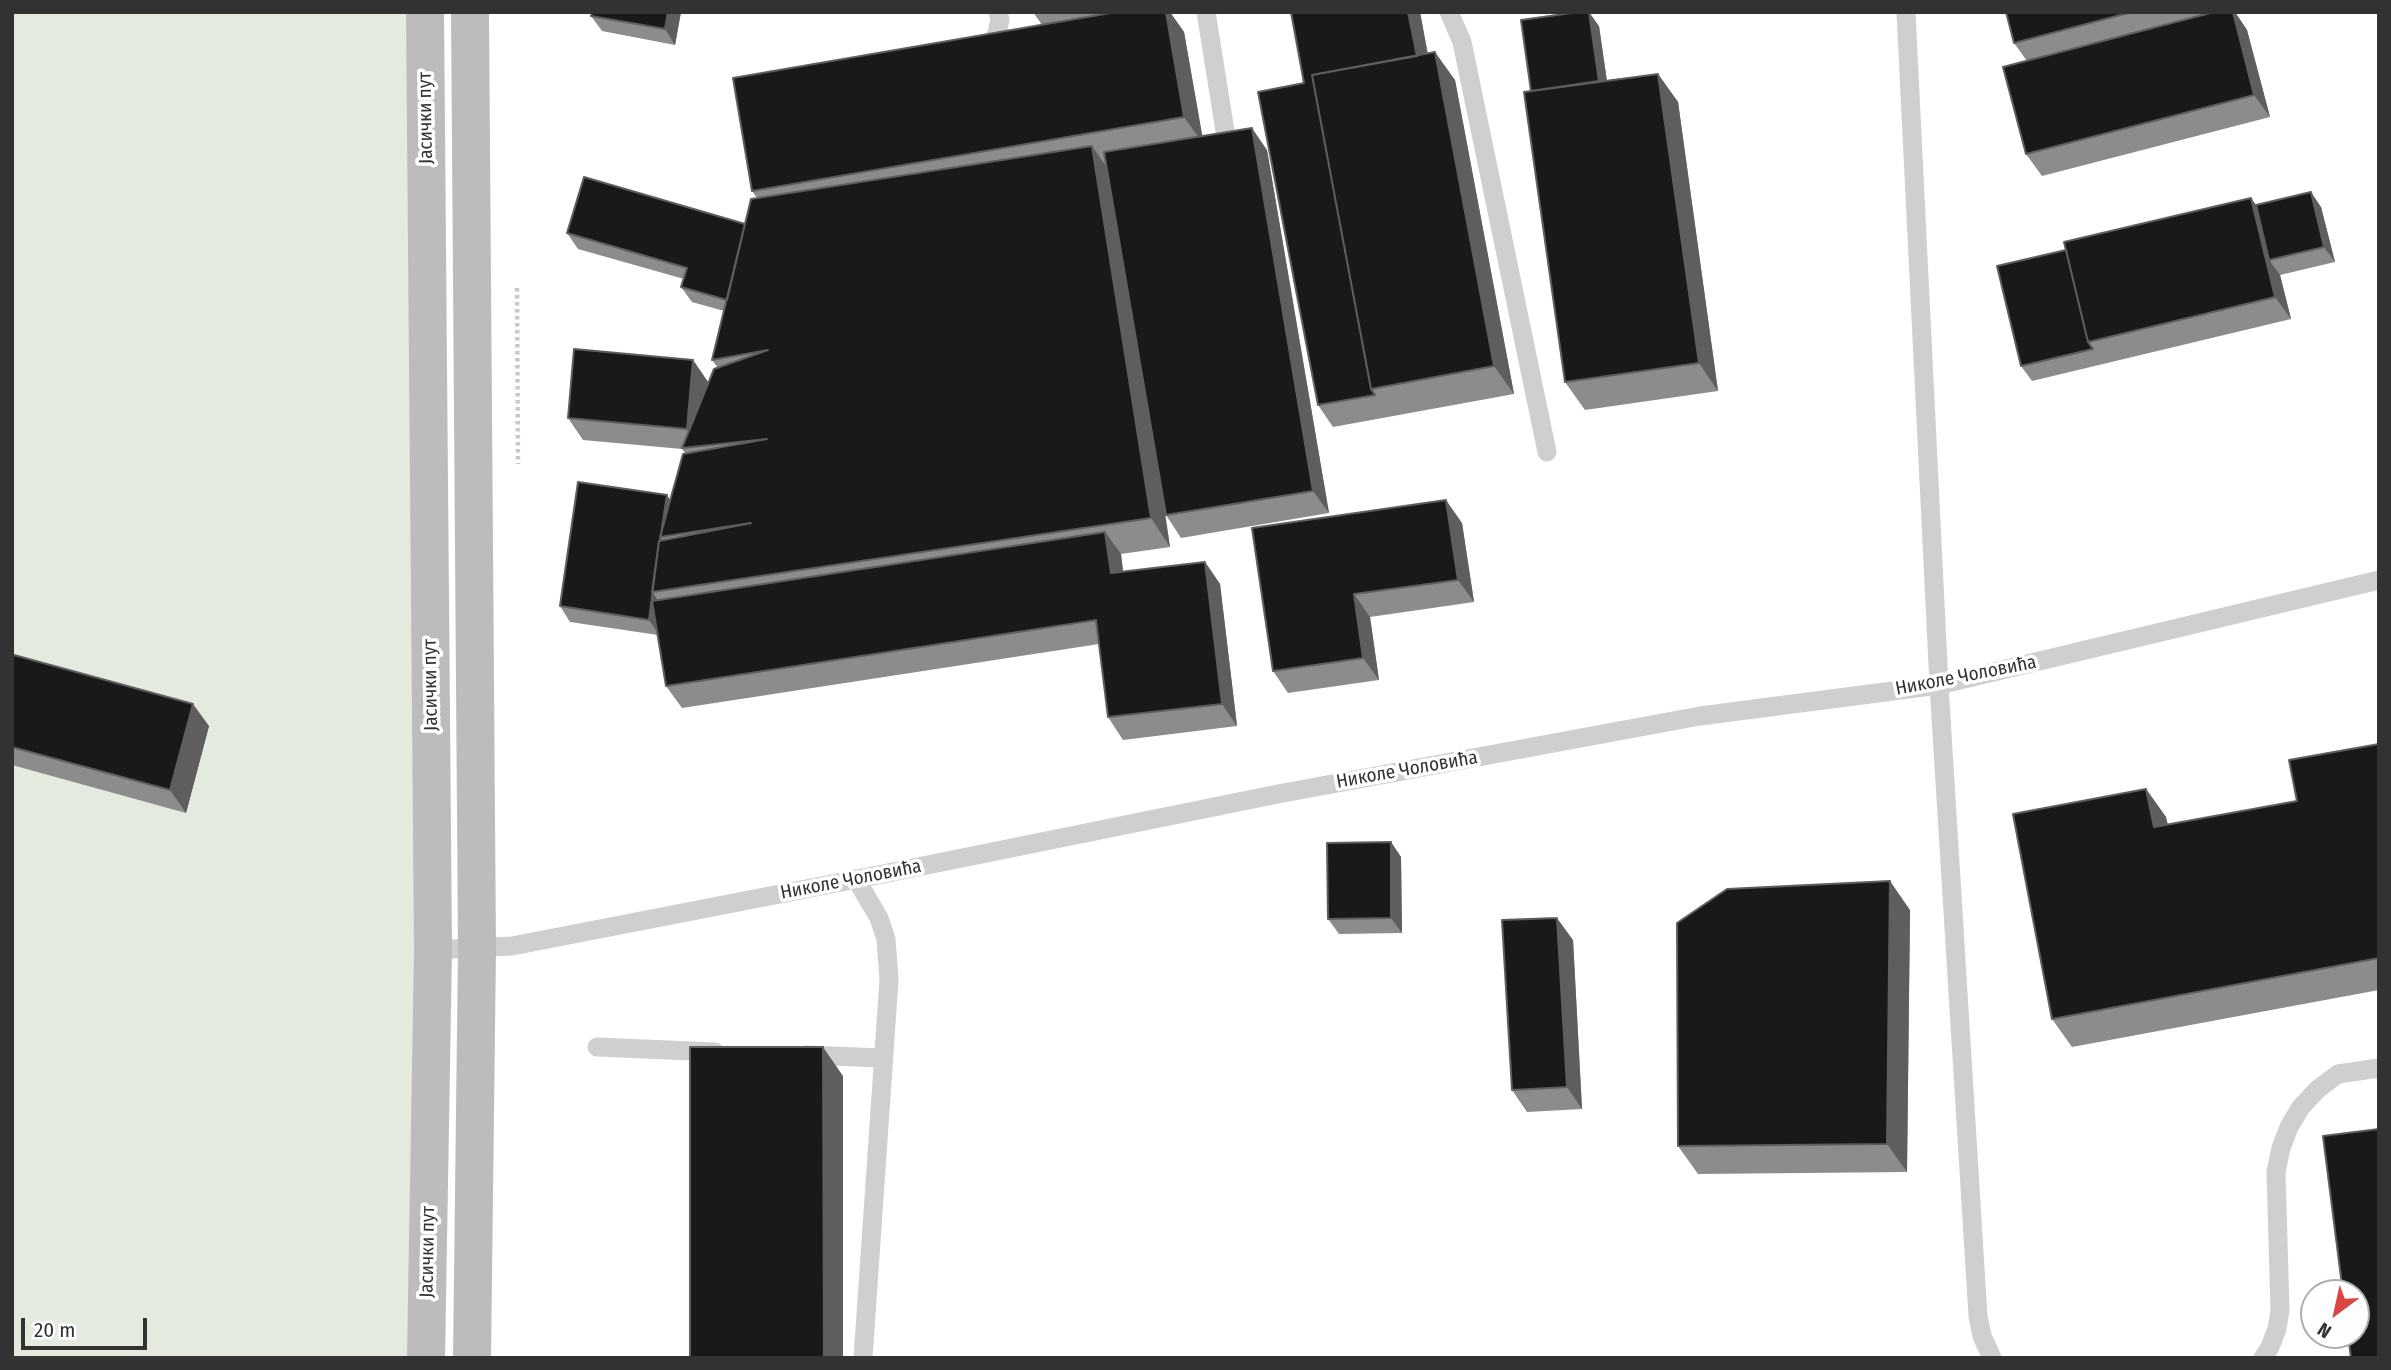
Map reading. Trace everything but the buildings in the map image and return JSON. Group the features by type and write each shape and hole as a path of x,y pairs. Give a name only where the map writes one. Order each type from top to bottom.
{"main road":[{"name":"Јасички пут","path":"425,12 433,950 426,1358"},
{"path":"470,12 477,949 472,1358"}],"lane":[{"path":"959,57 983,51 992,43 1000,20 998,12"},
{"path":"1206,12 1229,157"},
{"path":"1449,12 1462,43 1546,452"},
{"path":"1906,12 1940,685 1978,1316 1982,1336 1992,1358"},
{"name":"Николе Чоловића","path":"433,950 512,946 1278,794 1700,716 1940,685 2379,580"},
{"path":"856,879 879,918 886,939 889,980 863,1358"},
{"path":"597,1047 733,1052"},
{"path":"788,1054 883,1058"},
{"path":"2263,1358 2277,1329 2280,1310 2276,1172 2289,1127 2301,1107 2318,1089 2338,1074 2379,1068"}],"shaded area":[{"path":"12,12 425,12 426,1358 12,1358"}]}
